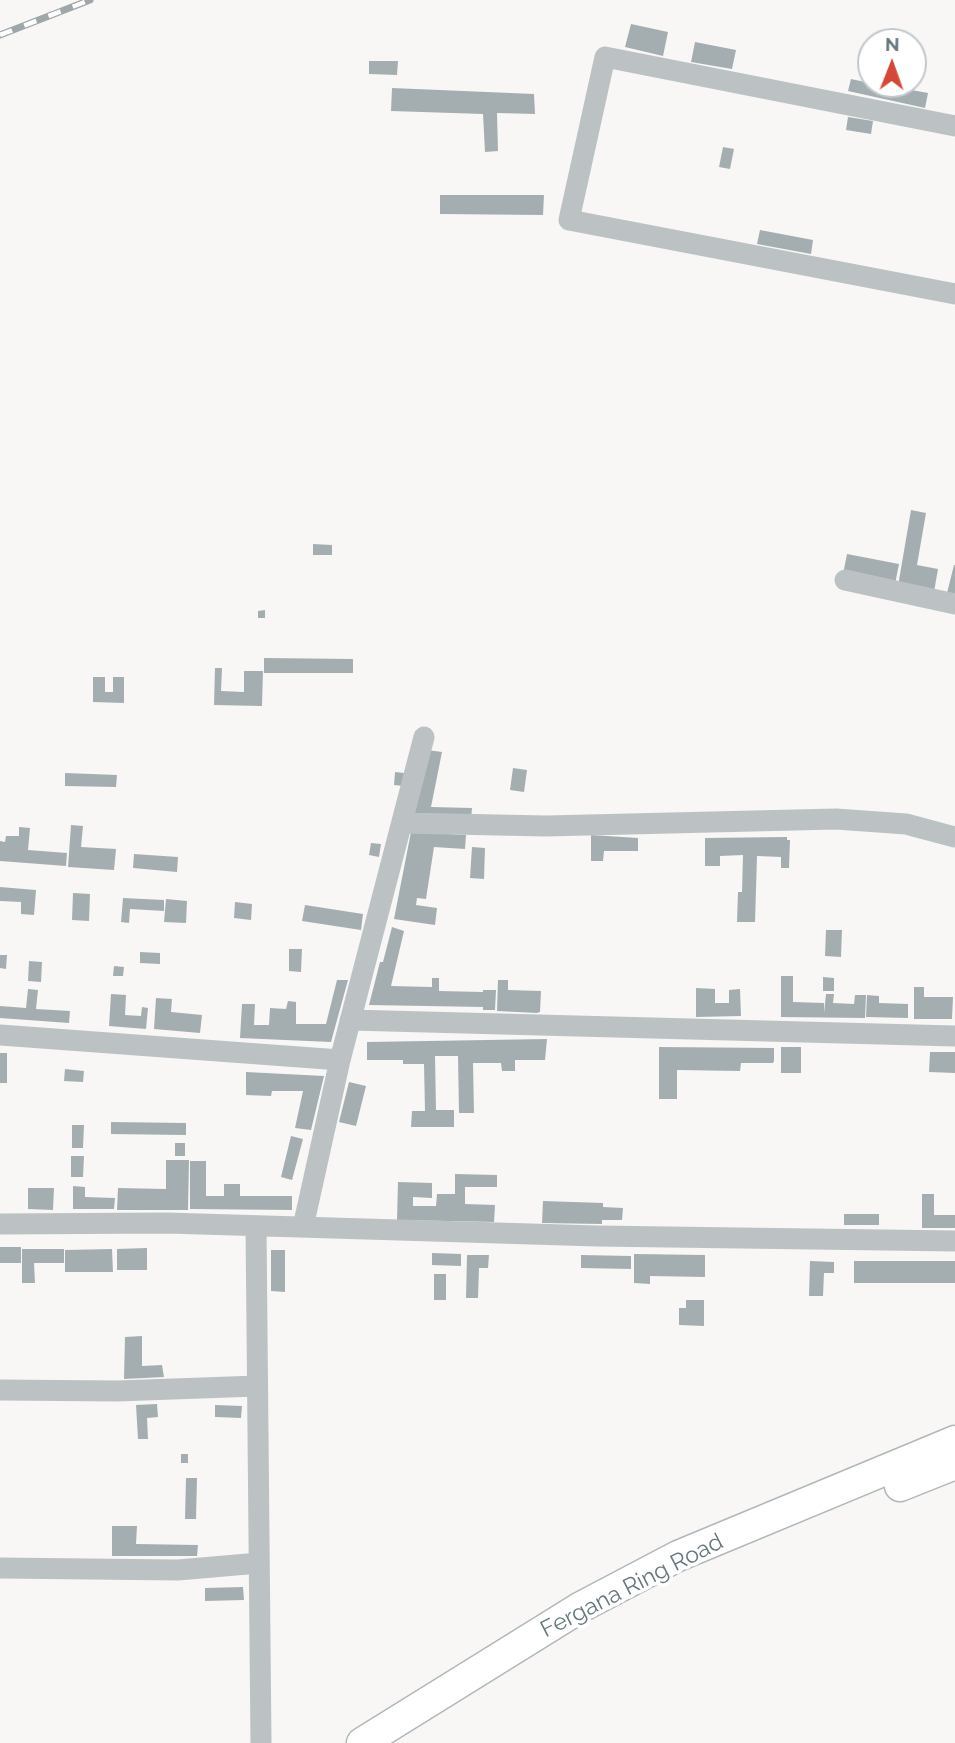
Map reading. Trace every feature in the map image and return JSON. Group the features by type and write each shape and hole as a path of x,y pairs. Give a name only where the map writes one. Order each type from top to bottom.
{"highway":[{"name":"Fergana Ring Road","path":"362,1743 581,1607 678,1556 955,1441"},
{"name":"Fergana Ring Road","path":"396,1743 591,1622 685,1574 955,1464"}],"street":[{"path":"955,126 606,57 569,220 955,294"},
{"path":"845,580 955,604"},
{"path":"303,1227 340,1060 424,737"},
{"path":"402,823 546,826 836,819 906,824 955,837"},
{"path":"350,1020 955,1036"},
{"path":"0,1035 340,1060"},
{"path":"0,1223 955,1241"},
{"path":"256,1226 261,1743"},
{"path":"0,1390 117,1391 257,1386"},
{"path":"0,1568 178,1570 259,1563"}],"building":[{"path":"631,24 668,32 663,56 625,47"},
{"path":"695,42 736,50 732,69 691,62"},
{"path":"369,61 398,61 397,75 369,74"},
{"path":"851,79 857,80 857,93 848,91"},
{"path":"392,88 534,94 535,114 497,113 498,151 485,152 483,114 391,111"},
{"path":"880,98 927,98 925,108"},
{"path":"848,117 873,121 871,134 846,130"},
{"path":"723,147 734,149 730,169 719,167"},
{"path":"440,195 544,195 543,215 440,214"},
{"path":"760,230 813,240 811,254 757,244"},
{"path":"911,510 926,513 917,565 938,569 934,592 898,586"},
{"path":"313,544 332,545 332,555 313,555"},
{"path":"847,554 899,564 895,584 843,574"},
{"path":"955,565 955,595 947,593"},
{"path":"265,610 265,618 258,618 258,611"},
{"path":"264,658 353,659 353,673 264,673"},
{"path":"215,668 222,668 221,691 244,692 244,671 263,671 262,706 214,705"},
{"path":"93,677 105,677 105,692 113,692 113,677 124,677 124,703 93,702"},
{"path":"427,750 442,752 431,807 472,808 471,820 413,818"},
{"path":"513,768 527,770 524,792 510,790"},
{"path":"395,772 404,773 403,786 394,785"},
{"path":"65,773 117,775 116,787 65,786"},
{"path":"71,825 83,826 81,847 116,849 114,870 68,867"},
{"path":"19,827 30,828 28,850 67,853 66,866 0,861 0,841 5,842 6,836 19,836"},
{"path":"411,832 466,835 465,849 434,847 426,899 417,898 416,905 437,908 435,925 394,919"},
{"path":"591,835 638,838 638,851 604,851 603,861 591,861"},
{"path":"787,837 787,840 790,840 789,868 781,868 781,857 757,856 755,922 737,922 738,892 742,892 743,855 720,856 720,866 705,866 705,838"},
{"path":"371,843 381,844 379,857 369,855"},
{"path":"472,847 485,848 484,879 470,878"},
{"path":"134,854 178,857 177,872 133,868"},
{"path":"0,887 36,890 34,915 21,914 21,902 0,901"},
{"path":"73,893 90,894 89,921 72,920"},
{"path":"123,898 164,900 164,911 130,909 129,923 121,922"},
{"path":"166,899 187,901 186,923 164,922"},
{"path":"235,902 252,904 251,920 234,918"},
{"path":"305,905 363,914 361,930 302,921"},
{"path":"392,927 404,931 391,986 432,987 432,978 439,978 439,991 496,990 495,1010 483,1010 483,1007 369,1005"},
{"path":"826,930 842,930 841,957 825,956"},
{"path":"289,949 302,949 301,972 289,971"},
{"path":"140,952 160,953 160,964 140,963"},
{"path":"0,955 7,955 6,969 0,968"},
{"path":"29,961 42,962 41,982 28,981"},
{"path":"114,966 124,967 123,976 113,976"},
{"path":"781,976 793,976 793,1002 824,1003 824,1013 826,994 834,994 833,1003 854,1004 855,995 866,995 865,1018 781,1017"},
{"path":"823,977 834,978 834,991 823,991"},
{"path":"337,980 348,980 331,1042 240,1038 242,1004 255,1004 254,1025 269,1025 270,1008 286,1009 288,1001 296,1002 296,1024 326,1024"},
{"path":"498,980 508,980 508,990 541,991 540,1012 497,1011"},
{"path":"914,987 924,987 924,997 953,997 952,1019 914,1019"},
{"path":"696,988 715,989 715,1003 729,1003 729,990 740,989 741,1016 696,1017"},
{"path":"28,989 38,990 36,1009 70,1011 69,1023 0,1018 0,1006 26,1008"},
{"path":"111,994 126,995 125,1015 141,1016 142,1007 148,1008 146,1029 109,1026"},
{"path":"867,995 879,996 879,1003 908,1004 908,1018 866,1017"},
{"path":"156,998 172,999 171,1012 202,1015 200,1033 154,1029"},
{"path":"547,1039 545,1060 515,1060 515,1071 502,1071 501,1063 473,1063 474,1113 459,1113 458,1056 435,1056 436,1110 454,1110 454,1127 411,1127 412,1111 425,1111 424,1064 403,1064 403,1060 367,1060 367,1042"},
{"path":"659,1047 774,1048 774,1061 741,1063 740,1071 677,1070 677,1099 659,1099"},
{"path":"781,1047 801,1047 801,1073 781,1073"},
{"path":"930,1052 955,1052 955,1073 929,1072"},
{"path":"0,1053 7,1053 7,1083 0,1083"},
{"path":"65,1069 84,1071 83,1082 64,1081"},
{"path":"246,1072 324,1076 311,1130 295,1128 303,1091 272,1091 271,1096 246,1095"},
{"path":"349,1082 366,1086 356,1126 339,1122"},
{"path":"111,1122 186,1123 186,1135 111,1134"},
{"path":"72,1125 84,1125 83,1148 72,1148"},
{"path":"291,1136 303,1139 292,1180 281,1177"},
{"path":"175,1143 185,1143 185,1156 175,1156"},
{"path":"71,1156 84,1156 83,1177 71,1177"},
{"path":"166,1160 189,1160 188,1210 117,1210 118,1188 166,1189"},
{"path":"190,1161 206,1161 206,1196 224,1196 224,1184 240,1184 240,1196 292,1196 292,1210 190,1209"},
{"path":"455,1174 497,1175 497,1187 465,1187 465,1204 495,1205 494,1222 397,1220 398,1182 432,1183 432,1198 413,1197 413,1206 436,1206 437,1194 455,1194"},
{"path":"73,1186 85,1187 85,1197 115,1198 114,1209 73,1209"},
{"path":"28,1188 54,1188 53,1210 28,1209"},
{"path":"922,1194 934,1194 934,1215 955,1215 955,1228 922,1228"},
{"path":"543,1201 603,1203 603,1207 623,1208 622,1220 602,1220 602,1224 542,1223"},
{"path":"844,1214 879,1214 879,1225 844,1225"},
{"path":"0,1247 21,1247 21,1263 0,1263"},
{"path":"147,1248 147,1270 117,1270 117,1249"},
{"path":"22,1249 64,1249 64,1263 34,1263 35,1283 22,1283"},
{"path":"112,1249 113,1272 65,1272 65,1250"},
{"path":"271,1250 285,1250 285,1292 271,1291"},
{"path":"432,1253 461,1254 461,1266 432,1265"},
{"path":"634,1254 705,1255 705,1277 650,1276 650,1284 634,1283"},
{"path":"467,1255 489,1255 488,1268 479,1268 478,1298 466,1298"},
{"path":"581,1255 631,1256 631,1269 581,1268"},
{"path":"810,1261 834,1262 834,1273 824,1273 823,1296 809,1296"},
{"path":"854,1261 955,1261 955,1283 854,1283"},
{"path":"434,1274 446,1274 446,1300 434,1300"},
{"path":"686,1300 704,1300 704,1326 679,1325 679,1308 686,1308"},
{"path":"142,1336 142,1366 162,1365 164,1377 124,1379 125,1337"},
{"path":"157,1404 158,1417 147,1418 148,1439 138,1439 136,1405"},
{"path":"215,1405 242,1406 241,1418 215,1417"},
{"path":"181,1454 188,1454 188,1463 181,1463"},
{"path":"186,1478 197,1478 196,1519 185,1519"},
{"path":"112,1526 137,1526 136,1544 198,1545 197,1556 112,1556"},
{"path":"243,1587 244,1600 205,1601 205,1588"}],"railway":[{"path":"0,35 90,0"}]}
